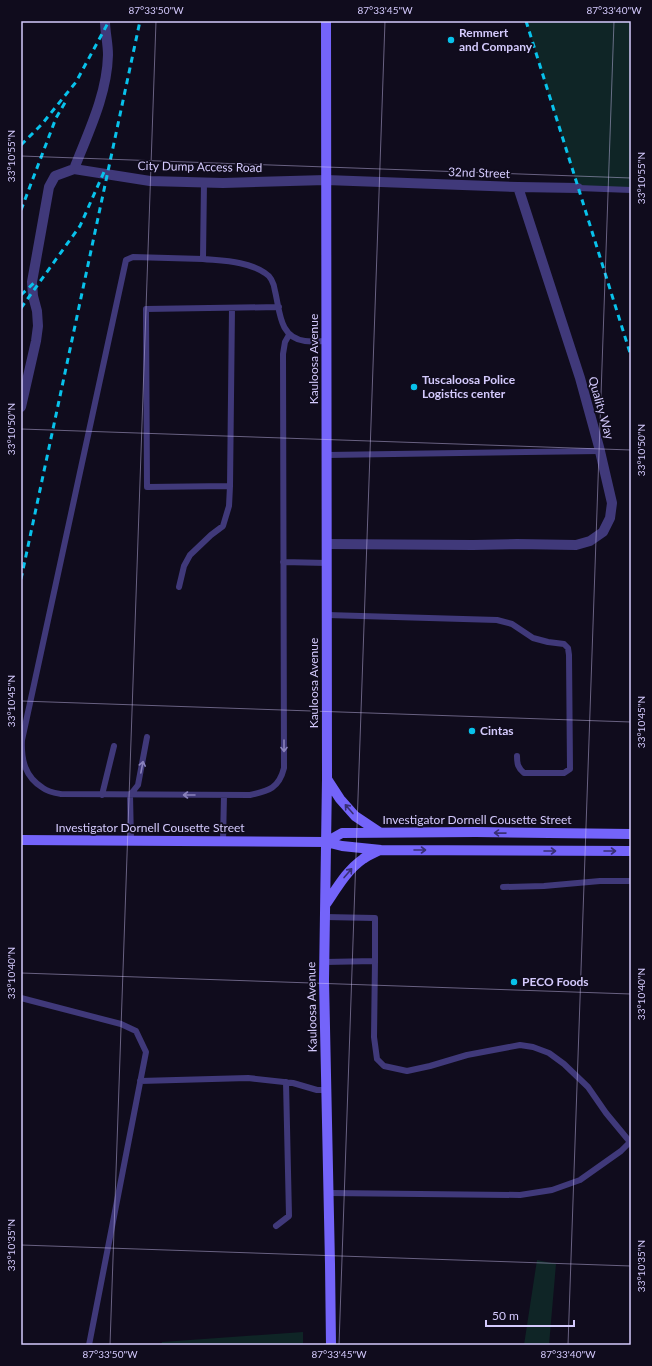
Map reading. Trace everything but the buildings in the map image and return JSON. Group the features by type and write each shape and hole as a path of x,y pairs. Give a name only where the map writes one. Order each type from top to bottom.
{"street":[{"path":"21,407 38,326 32,282 49,187 55,176 74,169 98,105 105,84 108,55 105,21"},
{"name":"Kauloosa Avenue","path":"326,21 327,778 324,962 329,1193 330,1345"},
{"name":"City Dump Access Road","path":"74,169 150,181 204,182 326,180"},
{"name":"32nd Street","path":"326,180 578,188"},
{"name":"Quality Way","path":"327,544 576,545 590,541 602,532 610,518 612,503 600,451 577,371 518,187"},
{"path":"327,778 340,799 355,816 379,832"},
{"name":"Investigator Dornell Cousette Street","path":"326,842 342,833 379,832 631,834"},
{"name":"Investigator Dornell Cousette Street","path":"21,840 326,842 342,846 381,850 631,851"},
{"path":"326,904 356,864 365,857 381,850"}],"lane":[{"path":"203,259 204,182"},
{"name":"32nd Street","path":"578,188 631,190"},
{"path":"289,335 284,342 283,354 284,768 282,776 276,786 264,792 250,795 61,794 44,789 30,777 23,765 21,752 22,740 126,260 133,257 203,259 234,262 255,268 266,273 273,280 283,328 289,335 304,341 327,341"},
{"path":"230,486 147,487 146,309 279,307"},
{"path":"179,587 184,566 190,556 211,535 223,526 229,506 232,308"},
{"path":"327,455 600,451"},
{"path":"283,562 327,563"},
{"path":"327,616 497,620 512,624 533,638 564,644 568,648 569,655 570,769 564,773 524,773 517,763 517,756"},
{"path":"130,841 130,795 138,785 147,737"},
{"path":"102,795 114,746"},
{"path":"223,842 224,795"},
{"path":"503,887 544,886 600,881 631,881"},
{"path":"325,917 375,918 374,1037 377,1059 384,1066 407,1071 467,1055 520,1044 533,1047 549,1053 564,1064 588,1087 606,1113 631,1142 580,1180 552,1190 520,1195 329,1193"},
{"path":"324,962 375,961"},
{"path":"21,998 121,1024 136,1031 146,1052 90,1345"},
{"path":"140,1081 248,1078 286,1082 317,1090 327,1090"},
{"path":"276,1226 289,1216 286,1082"}],"green space":[{"path":"526,21 631,21 631,190 578,188"},
{"path":"537,1260 556,1264 549,1345 524,1345"},
{"path":"303,1332 303,1345 161,1345 162,1342"}],"railway":[{"path":"21,145 42,124 76,82 109,21"},
{"path":"21,579 140,21"},
{"path":"526,21 631,356"},
{"path":"21,210 56,118 66,101"},
{"path":"21,308 80,226 104,172"},
{"path":"21,295 36,281"}],"place":[{"name":"Remmert and Company","path":"451,40"},
{"name":"Tuscaloosa Police Logistics center","path":"414,387"},
{"name":"Cintas","path":"472,731"},
{"name":"PECO Foods","path":"514,982"}]}
